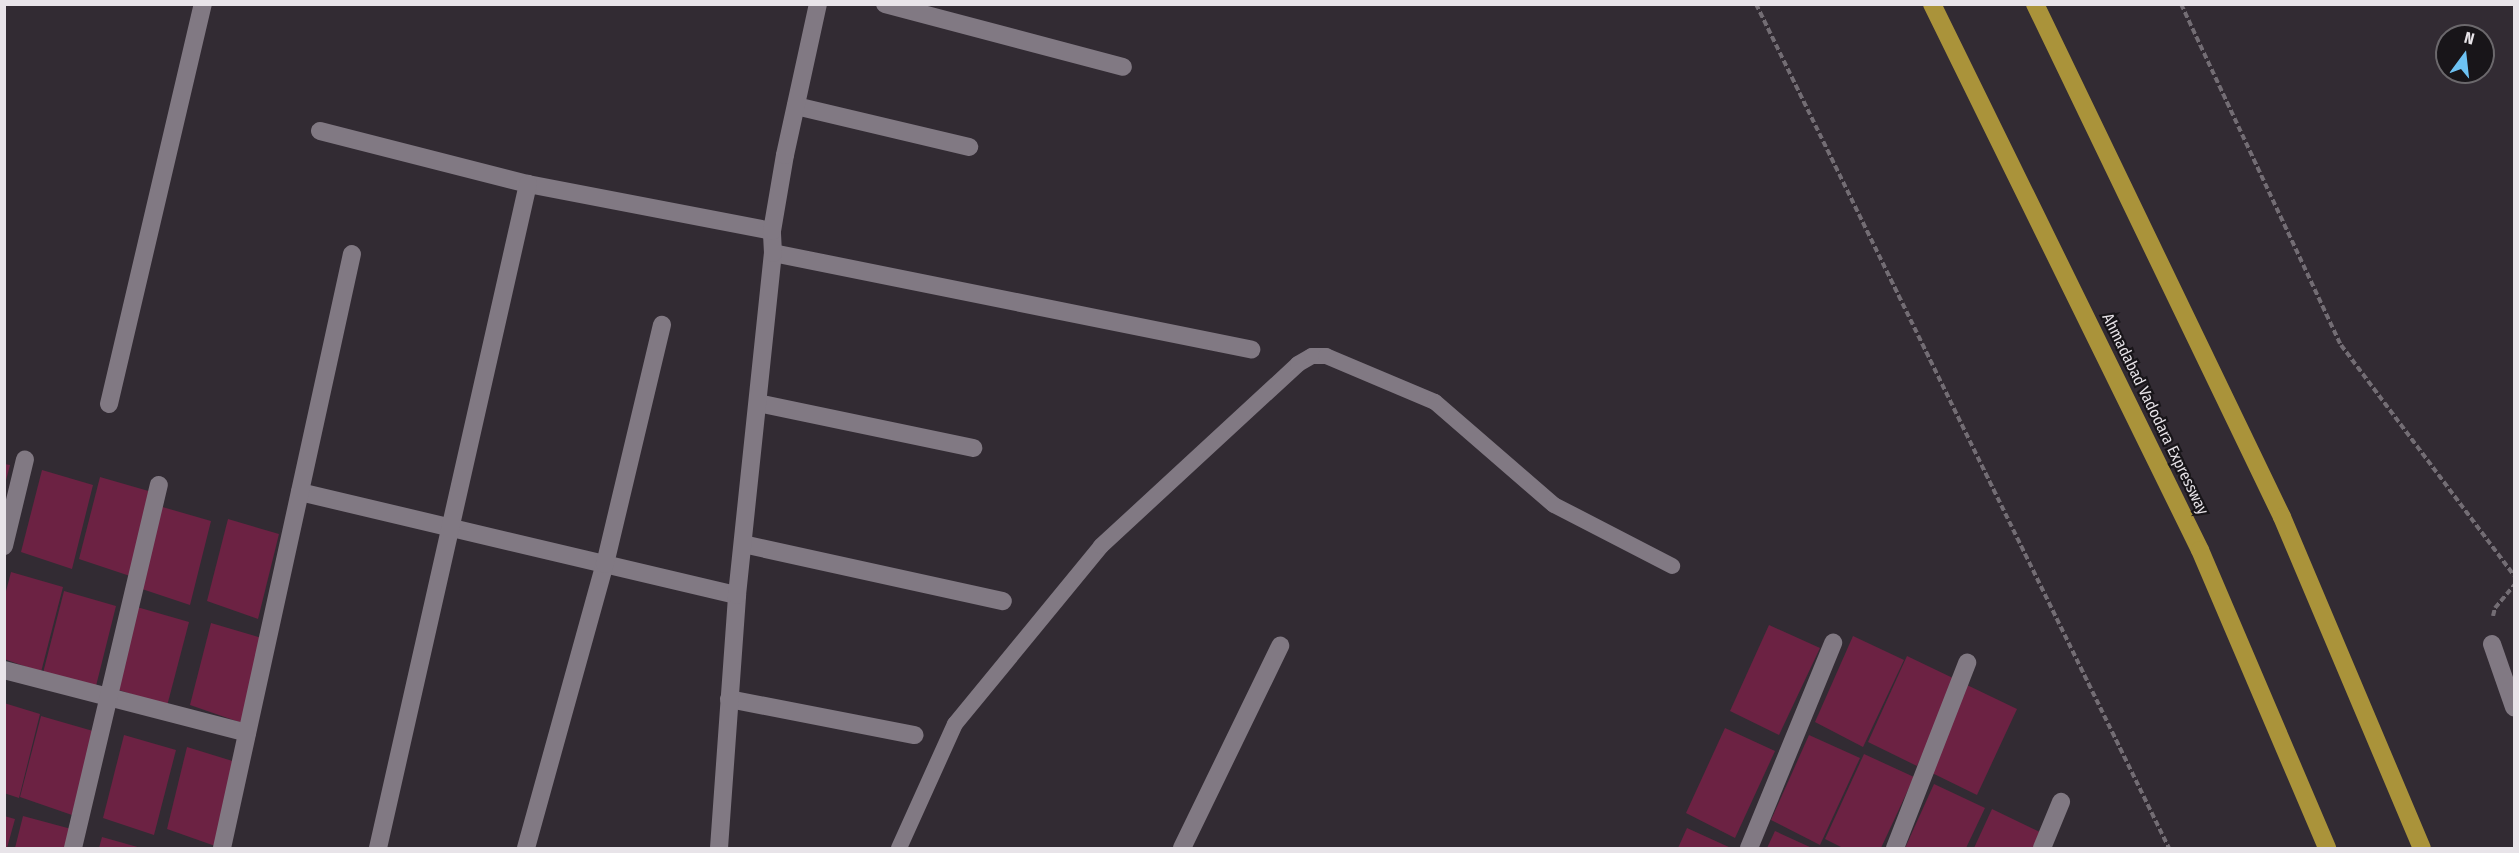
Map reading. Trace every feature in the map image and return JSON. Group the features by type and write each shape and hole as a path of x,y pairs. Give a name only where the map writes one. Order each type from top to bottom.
{"highway":[{"name":"Ahmadabad Vadodara Expressway","path":"1932,4 2200,550 2327,849"},
{"path":"2035,4 2282,517 2422,849"}],"street":[{"path":"109,404 203,4"},
{"path":"719,849 737,595 758,403 772,231 818,4"},
{"path":"885,4 1123,67"},
{"path":"796,106 969,147"},
{"path":"320,131 528,184 772,231"},
{"path":"378,849 528,184"},
{"path":"772,253 1251,349"},
{"path":"222,849 352,254"},
{"path":"526,849 605,564 662,326"},
{"path":"758,403 973,448"},
{"path":"4,546 25,459"},
{"path":"73,849 159,485"},
{"path":"300,492 737,595"},
{"path":"743,544 1003,601"},
{"path":"1749,849 1833,642"},
{"path":"2492,644 2514,707"},
{"path":"1182,849 1280,646"},
{"path":"1895,849 1967,663"},
{"path":"4,670 247,733"},
{"path":"729,699 915,735"},
{"path":"2042,849 2061,802"}],"lane":[{"path":"899,849 955,724 1101,546 1298,364 1312,356 1326,356 1435,402 1554,505 1672,566"}],"path":[{"path":"1756,4 2169,849"},
{"path":"2181,4 2341,345 2514,575"},
{"path":"2492,644 2489,625 2495,608 2514,585"}],"building":[{"path":"4,464 10,465 5,484 4,484"},
{"path":"42,470 93,485 72,569 21,552"},
{"path":"100,477 152,492 130,576 79,559"},
{"path":"159,506 211,521 190,605 139,588"},
{"path":"228,519 279,534 258,619 207,601"},
{"path":"11,572 63,587 41,672 4,659 4,599"},
{"path":"64,591 116,606 95,690 43,673"},
{"path":"137,607 189,622 167,706 116,689"},
{"path":"211,623 262,638 242,723 190,705"},
{"path":"1769,625 1820,648 1779,735 1730,711"},
{"path":"1853,636 1904,660 1863,747 1815,722"},
{"path":"1907,656 1957,680 1917,766 1868,742"},
{"path":"1967,685 2017,709 1977,795 1928,771"},
{"path":"4,703 40,714 19,798 4,793"},
{"path":"41,716 93,731 72,815 20,797"},
{"path":"1725,728 1775,751 1735,838 1686,813"},
{"path":"124,735 176,750 154,835 103,818"},
{"path":"1809,735 1860,758 1820,845 1771,820"},
{"path":"187,747 239,763 218,847 167,829"},
{"path":"1864,754 1914,777 1881,848 1843,848 1825,839"},
{"path":"1934,784 1985,808 1966,848 1905,848"},
{"path":"1992,809 2042,833 2035,848 1974,848"},
{"path":"4,816 15,819 7,848 4,848"},
{"path":"23,816 75,830 70,848 15,848"},
{"path":"1687,828 1731,848 1678,848"},
{"path":"1775,831 1812,848 1767,848"},
{"path":"102,837 141,848 99,848"}]}
